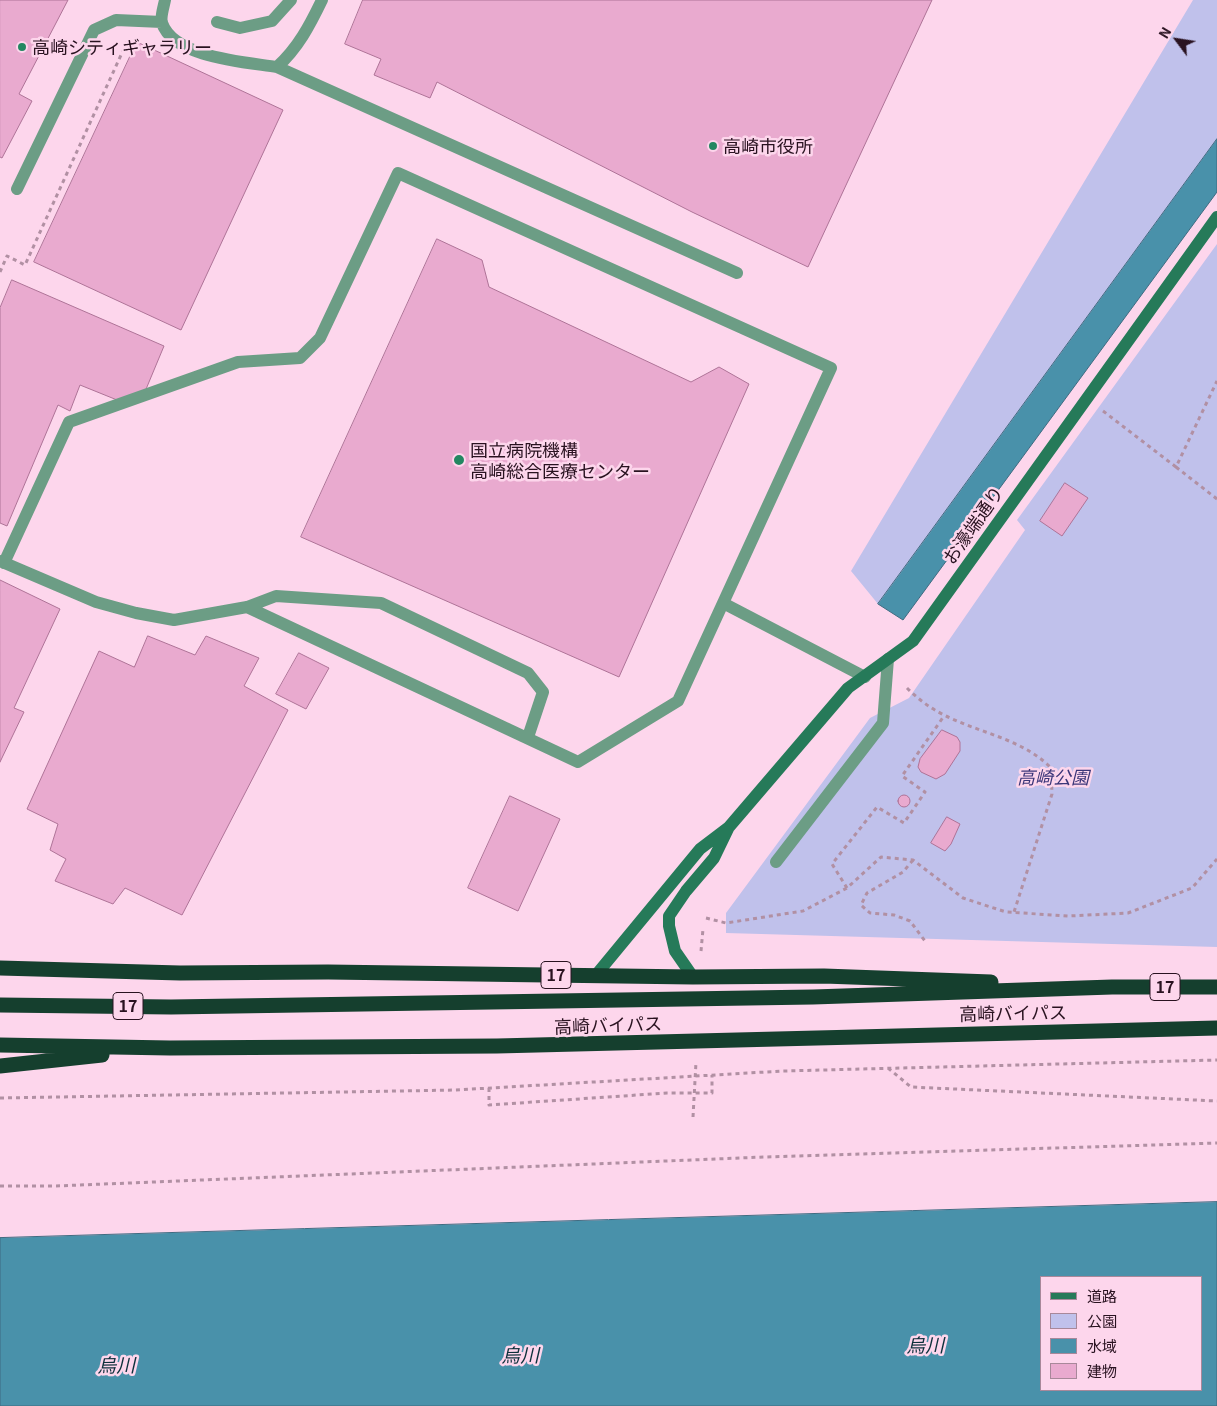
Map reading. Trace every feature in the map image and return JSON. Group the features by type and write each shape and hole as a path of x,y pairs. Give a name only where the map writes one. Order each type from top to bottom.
{"highway":[{"name":"17","path":"0,968 180,973 328,972 693,978 824,976 1112,987"},
{"name":"高崎バイパス","path":"0,1005 170,1007 812,998 1112,987 1217,988"},
{"name":"高崎バイパス","path":"0,1045 170,1048 497,1046 1217,1028"},
{"path":"0,1066 170,1048"}],"street":[{"name":"お濠端通り","path":"729,827 848,688 913,641 1217,217"},
{"path":"596,975 700,849 729,827"},
{"path":"693,978 675,951 668,926 669,916 686,891 714,858 729,827"}],"lane":[{"path":"165,0 162,22 173,41 205,53 277,67 737,273"},
{"path":"217,22 240,28 272,21 291,0"},
{"path":"277,67 292,54 309,27 322,0"},
{"path":"17,189 94,30 116,20 162,22"},
{"path":"247,607 578,762 678,701 831,368 398,173 320,338 300,358 238,362 69,422 2,562 96,602 136,613 174,620 247,607 276,596 381,602 528,673 543,692 528,737"},
{"path":"723,603 865,677"},
{"path":"776,862 883,723 888,659"}],"path":[{"path":"0,272 7,256 25,264 129,37"},
{"path":"1176,467 1217,381"},
{"path":"1086,398 1217,499"},
{"path":"905,686 922,702 944,716 1039,755 1051,768 1052,794 1014,912"},
{"path":"847,888 832,864 878,807 904,823 925,792 902,776 944,716"},
{"path":"706,918 726,923 803,911 847,888 881,857 913,860 963,898 1006,912 1069,916 1128,913 1192,888 1217,859"},
{"path":"913,860 903,872 867,892 861,905 870,913 894,915 910,921 925,941"},
{"path":"0,1098 74,1098 489,1088 712,1075 888,1068 1217,1060"},
{"path":"888,1068 911,1087 1217,1101"},
{"path":"489,1088 489,1105 712,1093 712,1075"},
{"path":"0,1186 56,1186 764,1157 1217,1143"}],"green space":[{"path":"1193,0 1217,0 1217,139 878,604 851,571"},
{"name":"高崎公園","path":"1217,244 1217,947 726,933 726,913 870,718 909,698 1025,530 1017,520"}],"water":[{"path":"1217,139 1217,192 903,620 878,604"},
{"name":"烏川","path":"1217,1202 1217,1406 0,1406 0,1238"}],"building":[{"name":"高崎シティギャラリー","path":"0,0 68,0 19,94 32,101 2,158 0,157"},
{"name":"高崎市役所","path":"363,0 932,0 808,267 692,212 437,82 430,98 374,75 381,59 345,44"},
{"path":"137,42 283,110 181,330 34,262"},
{"path":"437,239 482,260 489,287 691,382 719,367 749,384 619,677 301,537"},
{"path":"12,280 164,346 144,394 127,404 80,385 70,411 58,405 7,526 0,523 0,308"},
{"path":"1065,483 1088,498 1062,536 1040,521"},
{"path":"0,580 60,609 14,708 24,712 0,762"},
{"path":"148,636 195,655 206,636 259,658 244,686 288,710 182,915 125,888 113,904 55,881 66,859 50,850 58,824 27,809 99,651 134,667"},
{"path":"299,653 329,668 306,709 276,694"},
{"path":"942,730 957,737 960,742 960,751 945,774 936,779 921,772 918,767 920,759"},
{"path":"902,795 906,795 910,801 906,807 902,807 898,803 898,799"},
{"path":"510,796 560,819 518,911 468,888"},
{"path":"947,817 960,824 951,844 945,851 931,843"}],"place":[{"name":"高崎シティギャラリー","path":"22,47"},
{"name":"高崎市役所","path":"713,146"},
{"name":"国立病院機構 高崎総合医療センター","path":"459,460"}]}
